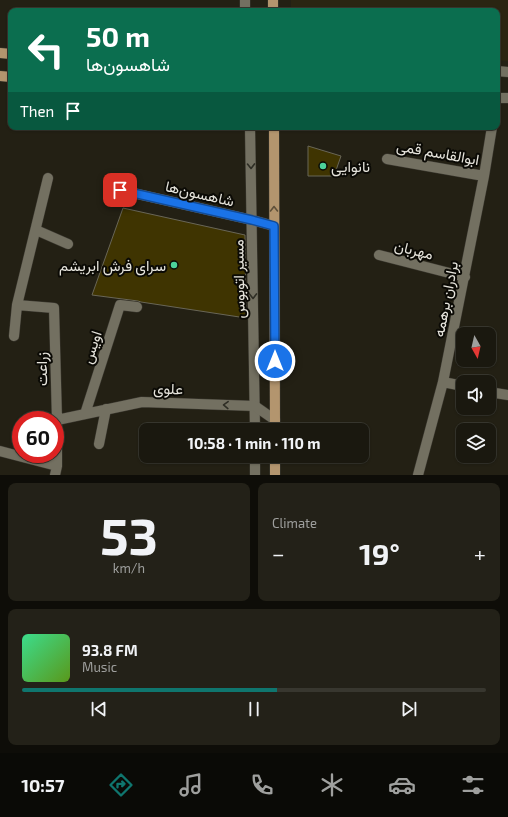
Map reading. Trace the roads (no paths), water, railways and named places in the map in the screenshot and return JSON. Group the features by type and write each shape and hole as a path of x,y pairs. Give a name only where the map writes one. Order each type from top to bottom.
{"main road":[{"path":"274,130 275,423"},
{"path":"275,463 275,475"}],"street":[{"name":"مسیر اتوبوس","path":"250,130 255,423"},
{"path":"274,138 278,130"},
{"name":"برادران برهمه","path":"418,475 443,382 465,277 492,130"},
{"name":"ابوالقاسم قمی","path":"387,158 484,176"},
{"path":"14,336 18,305 48,178"},
{"name":"شاهسون‌ها","path":"120,190 274,226"},
{"path":"36,230 68,244"},
{"name":"مهربان","path":"379,255 465,277"},
{"name":"زراعت","path":"18,305 54,308 57,411"},
{"name":"اویس","path":"85,414 120,305 137,307"},
{"path":"443,382 456,385"},
{"path":"496,393 508,396"},
{"name":"علوی","path":"64,418 142,402 255,406"},
{"path":"255,406 273,423"},
{"path":"99,444 106,410"},
{"path":"0,450 56,471"},
{"path":"255,463 255,475"}],"place":[{"name":"نانوایی","path":"323,166"},
{"name":"سرای فرش ابریشم","path":"174,265"}]}
